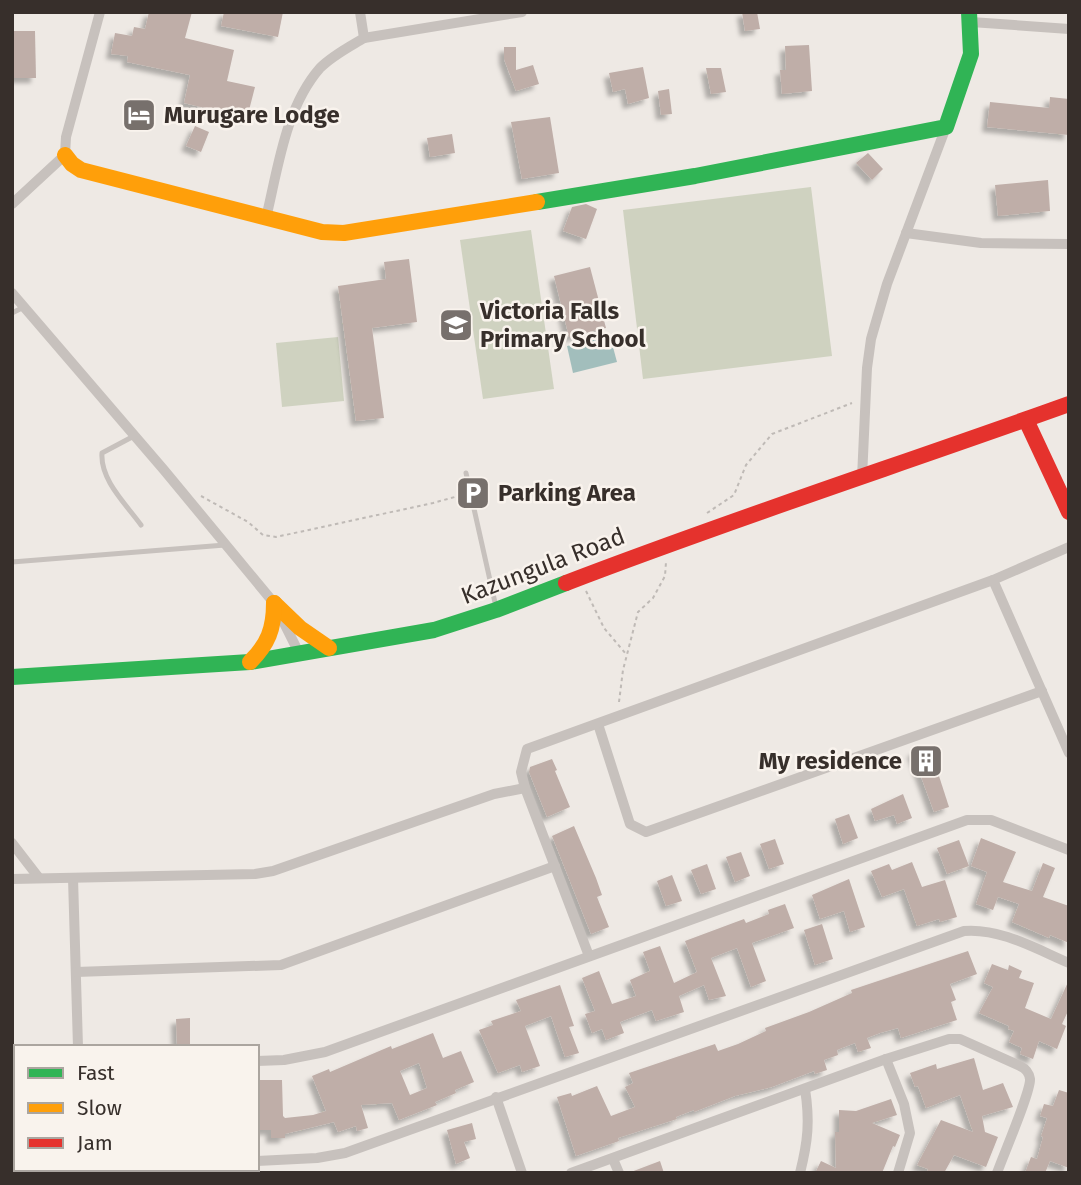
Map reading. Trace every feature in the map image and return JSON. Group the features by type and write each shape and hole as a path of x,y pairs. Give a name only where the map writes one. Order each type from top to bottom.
{"main road":[{"path":"65,155 81,170 322,232 344,233 695,176 946,127 971,54 970,17"},
{"name":"Kazungula Road","path":"12,677 250,662 434,630 496,610 667,544 1069,404"},
{"path":"1026,420 1069,512"},
{"path":"274,603 313,640 329,648"},
{"path":"250,662 264,648 273,633 274,603"}],"street":[{"path":"12,204 65,155 66,137 100,12"},
{"path":"360,12 364,38"},
{"path":"265,218 290,124 302,94 320,68 337,54 364,38 522,12"},
{"path":"970,17 1069,29"},
{"path":"862,478 871,339 887,284 946,127"},
{"path":"906,233 981,243 1069,244"},
{"path":"12,293 274,603 299,653"},
{"path":"589,956 525,788 521,772 527,750 993,580 1069,547"},
{"path":"993,580 1069,753"},
{"path":"598,724 630,824 646,832 1042,691"},
{"path":"12,879 255,874 273,871 494,794 525,788"},
{"path":"259,1061 284,1060 325,1052 967,820 991,820 1069,850"},
{"path":"12,843 39,878"},
{"path":"76,972 281,965 555,866"},
{"path":"73,878 78,1045"},
{"path":"259,1161 317,1158 345,1153 964,931 977,930 1004,936 1069,963"},
{"path":"571,1173 886,1059 949,1039 960,1039 1026,1069 1030,1082 997,1173"},
{"path":"886,1059 904,1104 909,1133 898,1173"},
{"path":"800,1173 810,1121 805,1089"},
{"path":"496,1097 522,1173"},
{"path":"613,1159 619,1173"}],"lane":[{"path":"12,313 24,307"},
{"path":"134,436 102,453 101,464 107,478 141,524"},
{"path":"466,473 496,610"},
{"path":"12,562 225,545"}],"path":[{"path":"705,515 734,495 746,465 772,434 866,398"},
{"path":"177,486 204,497 248,522 263,535 276,537 433,503 470,492"},
{"path":"616,717 627,654 638,612 653,598 666,576 667,544"},
{"path":"579,578 604,628 627,654"}],"green space":[{"path":"811,187 832,356 643,379 623,210"},
{"path":"531,230 554,389 483,399 460,240"},
{"path":"338,337 344,401 282,407 276,343"}],"water":[{"path":"610,336 617,362 573,373 567,346"}],"building":[{"path":"149,12 192,12 185,38 234,50 227,81 255,87 247,118 184,103 190,75 127,62 128,56 111,54 115,33 132,36 134,27 145,29"},
{"path":"224,12 283,12 278,37 221,26"},
{"path":"742,12 757,12 760,29 745,31"},
{"path":"12,31 35,31 36,78 12,78"},
{"path":"809,45 812,91 782,94 780,70 786,70 785,46"},
{"path":"504,47 516,47 516,70 533,65 539,84 516,91 504,59"},
{"path":"643,67 649,98 628,104 625,89 613,92 609,73"},
{"path":"706,68 721,68 726,92 711,94"},
{"path":"669,89 672,114 661,115 658,91"},
{"path":"1050,97 1069,99 1069,135 987,127 990,102 1049,108"},
{"path":"550,117 559,173 522,179 511,122"},
{"path":"195,126 209,132 201,152 186,146"},
{"path":"452,134 455,153 430,157 427,138"},
{"path":"868,153 883,169 872,180 856,163"},
{"path":"1048,180 1050,211 998,216 995,185"},
{"path":"586,204 597,209 586,239 563,231 572,207"},
{"path":"409,259 417,322 372,328 384,418 356,421 338,286 386,279 384,262"},
{"path":"590,267 606,328 569,337 554,276"},
{"path":"929,745 949,807 934,812 912,752"},
{"path":"552,759 570,807 547,817 529,772 530,767"},
{"path":"903,794 912,818 897,824 894,815 875,821 871,809"},
{"path":"849,814 858,838 843,844 835,819"},
{"path":"574,826 602,895 597,897 609,927 591,934 552,836"},
{"path":"981,838 1016,852 1003,882 1032,891 1043,863 1055,868 1043,897 1069,906 1069,943 1050,935 1049,938 1012,922 1019,904 998,897 993,910 976,904 987,872 971,866"},
{"path":"775,839 784,864 769,869 760,844"},
{"path":"959,840 969,866 947,874 937,848"},
{"path":"741,852 750,876 735,882 726,857"},
{"path":"912,862 922,887 945,880 957,917 917,926 904,889 882,897 871,871 889,864 892,870"},
{"path":"707,864 716,889 701,894 691,870"},
{"path":"672,875 682,901 666,906 657,881"},
{"path":"849,879 865,927 850,932 844,911 820,919 812,895"},
{"path":"785,904 794,928 752,943 766,981 751,987 737,948 711,958 726,996 709,1000 704,985 679,996 684,1012 656,1021 652,1010 620,1022 624,1033 606,1040 602,1029 592,1033 585,1014 595,1011 582,978 599,971 612,1004 636,996 630,980 650,971 643,952 660,946 674,983 697,972 685,941 744,919 746,923"},
{"path":"822,924 833,959 815,965 804,930"},
{"path":"968,951 977,974 950,984 956,1000 951,1002 957,1020 901,1038 898,1028 880,1033 867,1038 871,1048 858,1052 855,1043 837,1050 838,1055 824,1060 827,1070 815,1074 814,1071 772,1087 694,1110 676,1117 677,1119 618,1138 619,1141 576,1156 557,1097 571,1093 572,1096 597,1086 611,1116 635,1107 625,1087 633,1083 629,1073 715,1044 718,1051 738,1044 766,1031 765,1028 852,993 851,990"},
{"path":"992,964 1008,970 1009,965 1022,971 1019,978 1034,983 1025,1008 1051,1019 1069,980 1069,1009 1062,1024 1066,1026 1057,1049 1039,1041 1033,1059 1020,1054 1022,1048 1009,1042 1014,1031 1008,1029 1009,1026 979,1013 993,987 984,983"},
{"path":"560,985 574,1026 569,1027 579,1053 565,1057 551,1016 525,1026 540,1066 522,1072 520,1065 498,1073 479,1030 493,1025 491,1021 521,1011 516,1000"},
{"path":"190,1018 190,1044 177,1044 176,1019"},
{"path":"433,1033 443,1058 461,1051 474,1082 435,1102 437,1105 399,1120 392,1103 361,1105 368,1128 357,1131 356,1126 338,1132 334,1122 285,1134 285,1138 271,1138 271,1130 259,1130 259,1080 282,1080 285,1118 313,1115 326,1111 312,1076 329,1069 330,1072 391,1046 392,1049","holes":["419,1063 427,1088 410,1095 400,1071"]},
{"path":"974,1058 983,1090 1003,1083 1013,1107 982,1116 985,1132 998,1137 986,1167 954,1155 944,1173 927,1173 928,1169 917,1165 941,1120 973,1132 960,1095 926,1108 910,1073 936,1064 937,1069"},
{"path":"1059,1090 1069,1093 1069,1168 1050,1161 1045,1173 1025,1173 1031,1157 1037,1159 1047,1118 1040,1116 1044,1104 1053,1106"},
{"path":"891,1099 897,1115 872,1123 900,1135 882,1173 815,1173 821,1161 836,1168 835,1132 839,1132 839,1110 856,1111"},
{"path":"472,1123 476,1139 464,1142 470,1158 456,1164 447,1130"},
{"path":"660,1161 664,1173 631,1172"}],"waterway":[{"path":"73,1173 114,1171"}],"traffic: fast":[{"path":"537,202 695,176 946,127 971,54 969,12"},
{"path":"12,677 250,662 434,630 566,583"}],"traffic: slow":[{"path":"65,155 81,170 322,232 344,233 537,202"},
{"path":"274,603 300,628 329,648"},
{"path":"250,662 269,636 274,603"}],"traffic: jam":[{"path":"566,583 1069,404"},
{"path":"1026,420 1069,512"}],"place":[{"name":"Murugare Lodge","path":"139,115"},
{"name":"Victoria Falls Primary School","path":"456,325"},
{"name":"Parking Area","path":"473,493"},
{"name":"My residence","path":"926,761"}]}
